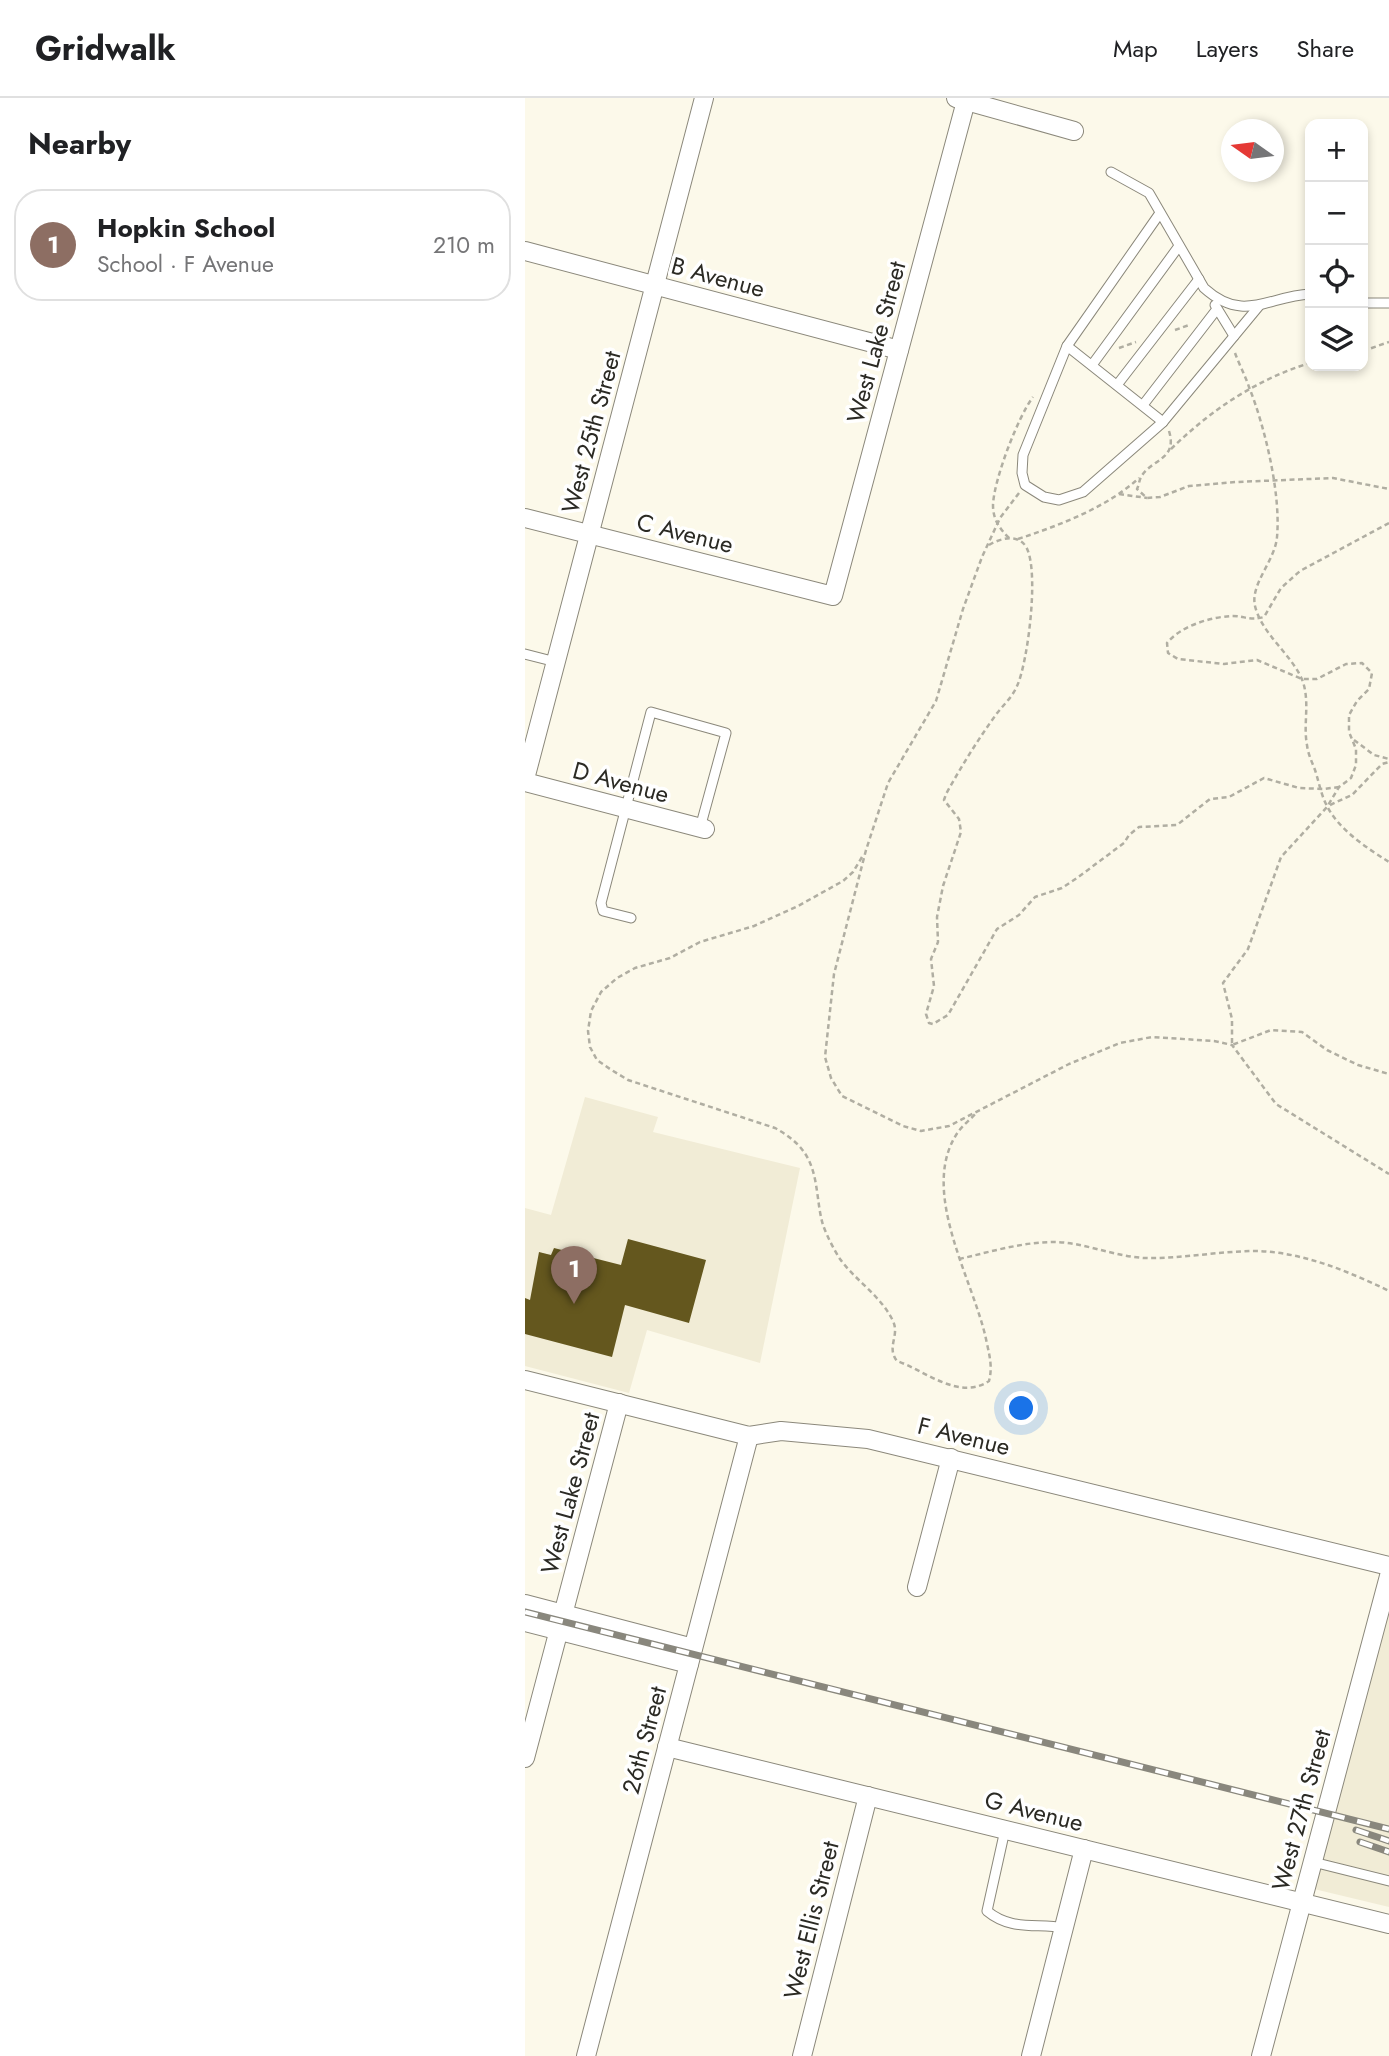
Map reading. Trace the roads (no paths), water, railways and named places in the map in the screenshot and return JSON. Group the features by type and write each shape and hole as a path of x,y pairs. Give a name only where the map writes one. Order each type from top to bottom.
{"street":[{"name":"West 25th Street","path":"525,780 704,98"},
{"path":"961,99 1074,131"},
{"name":"West Lake Street","path":"833,596 899,350 961,99"},
{"name":"B Avenue","path":"525,251 899,350"},
{"name":"C Avenue","path":"525,518 833,596"},
{"name":"D Avenue","path":"525,780 702,828"},
{"name":"F Avenue","path":"525,1380 749,1436 781,1431 868,1439 1389,1566"},
{"name":"West Lake Street","path":"525,1758 619,1404"},
{"name":"26th Street","path":"586,2056 749,1436"},
{"path":"917,1587 951,1458"},
{"name":"West 27th Street","path":"1261,2056 1389,1576"},
{"path":"525,1604 561,1622 691,1656"},
{"path":"525,1622 561,1622"},
{"name":"G Avenue","path":"667,1747 1389,1924"},
{"name":"West Ellis Street","path":"802,2056 868,1796"},
{"path":"1031,2056 1084,1849"}],"lane":[{"path":"1111,172 1149,193 1234,341"},
{"path":"1160,214 1067,345 1023,455 1021,473 1025,485 1044,497 1059,500 1083,492 1163,422 1234,341 1259,306"},
{"path":"1092,365 1179,246"},
{"path":"1202,283 1214,297 1241,306 1259,306 1289,296 1305,294"},
{"path":"1117,385 1202,283"},
{"path":"1368,303 1389,303"},
{"path":"1143,405 1217,309"},
{"path":"1067,345 1163,422"},
{"path":"525,654 556,662"},
{"path":"631,918 603,911 601,903 651,712 726,733 702,828"},
{"path":"1005,1830 987,1911 1007,1924 1031,1927 1043,1924 1064,1928"},
{"path":"1313,1862 1389,1881"}],"railway":[{"path":"525,1612 1389,1829"},
{"path":"1356,1830 1389,1841"},
{"path":"1360,1842 1389,1852"}],"place":[{"name":"Hopkin School","path":"574,1304"}]}
